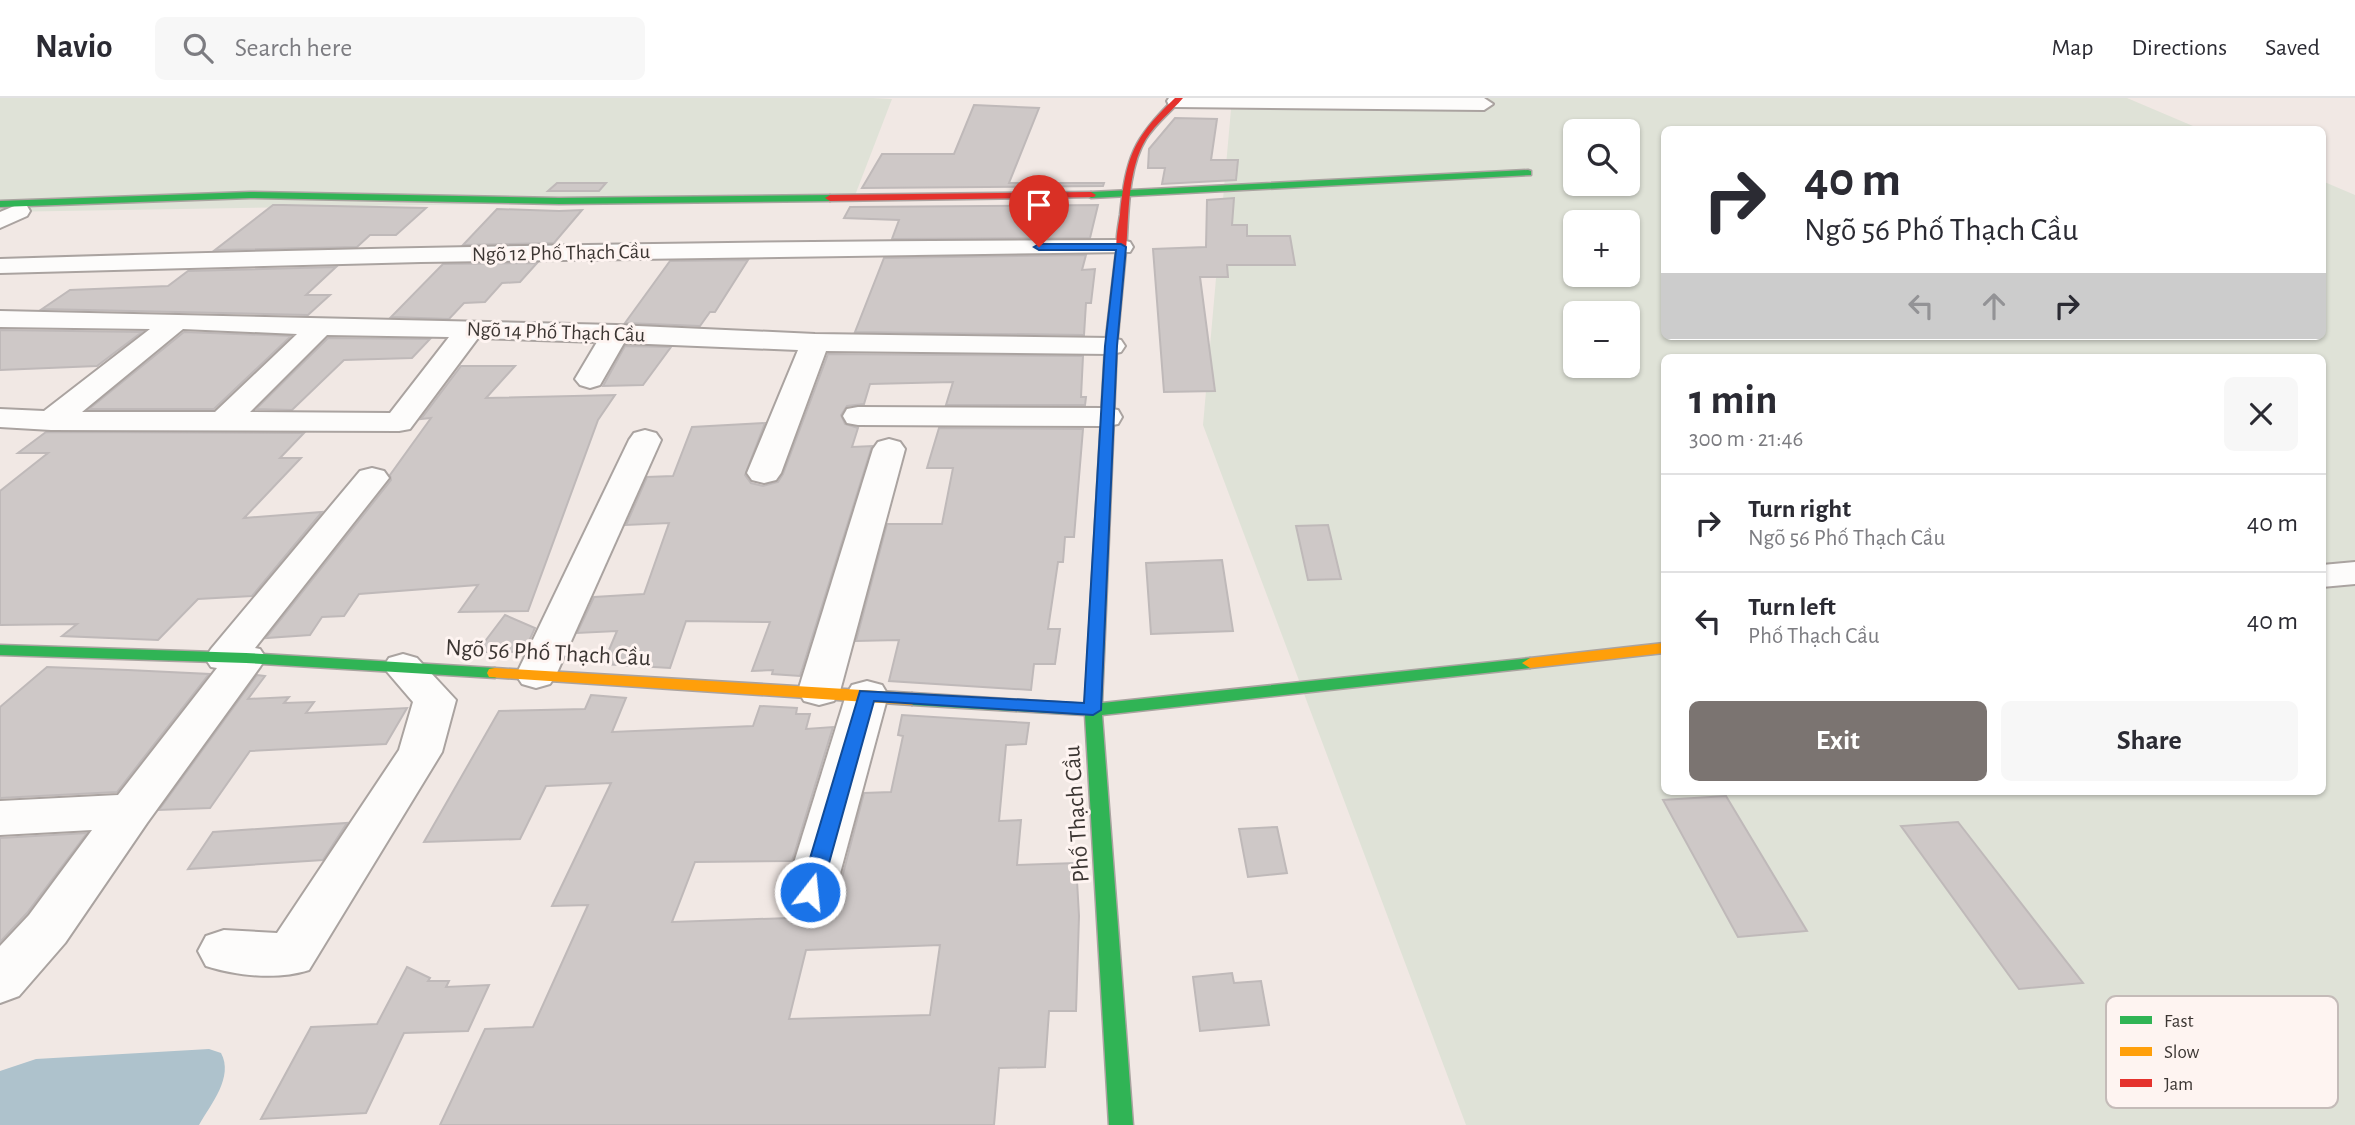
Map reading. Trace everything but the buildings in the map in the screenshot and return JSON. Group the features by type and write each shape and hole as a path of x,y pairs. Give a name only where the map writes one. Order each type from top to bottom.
{"street":[{"path":"1177,99 1484,104"},
{"name":"Phố Thạch Cầu","path":"1121,1125 1093,710 1107,417 1121,247 1127,195 1137,148 1177,99"},
{"path":"6,212 250,195 559,201 1127,195 1528,173"},
{"name":"Ngõ 12 Phố Thạch Cầu","path":"0,266 199,259 875,248 1121,247"},
{"name":"Ngõ 14 Phố Thạch Cầu","path":"0,319 616,333 815,342 1111,346"},
{"path":"51,421 177,321"},
{"path":"224,421 320,327"},
{"path":"0,418 51,421 399,422 470,329"},
{"path":"590,379 616,333"},
{"path":"764,473 815,342"},
{"path":"858,416 1107,417"},
{"path":"536,675 645,440"},
{"path":"819,691 889,449"},
{"path":"0,981 47,929 236,658 372,478"},
{"path":"2326,576 2355,573"},
{"name":"Ngõ 56 Phố Thạch Cầu","path":"0,650 403,667 1093,710 1661,648"},
{"path":"224,951 291,955 420,752 435,700 403,667"},
{"path":"810,892 867,695"},
{"path":"0,818 131,811"}],"shaded area":[{"path":"0,98 892,99 854,198 0,212"},
{"path":"1232,98 2127,98 2193,126 1661,126 1661,340 2326,340 2326,183 2355,195 2355,1125 1466,1125 1203,425"}],"water":[{"path":"209,1049 221,1053 225,1071 215,1099 199,1125 0,1125 0,1071 36,1059"}],"traffic: fast":[{"path":"1091,195 1528,173"},
{"path":"0,204 250,195 559,201 830,198"},
{"path":"1121,251 1111,346 1093,710 1121,1125"},
{"path":"0,650 246,658 495,673"},
{"path":"912,699 1093,710 1530,663"}],"traffic: slow":[{"path":"1530,663 1661,648"},
{"path":"495,673 912,699"}],"traffic: jam":[{"path":"1121,251 1128,184 1137,148 1150,128 1179,98"},
{"path":"830,198 1091,195"}],"route":[{"path":"810,892 867,695 1093,710 1111,346 1121,247 1039,247"}]}
